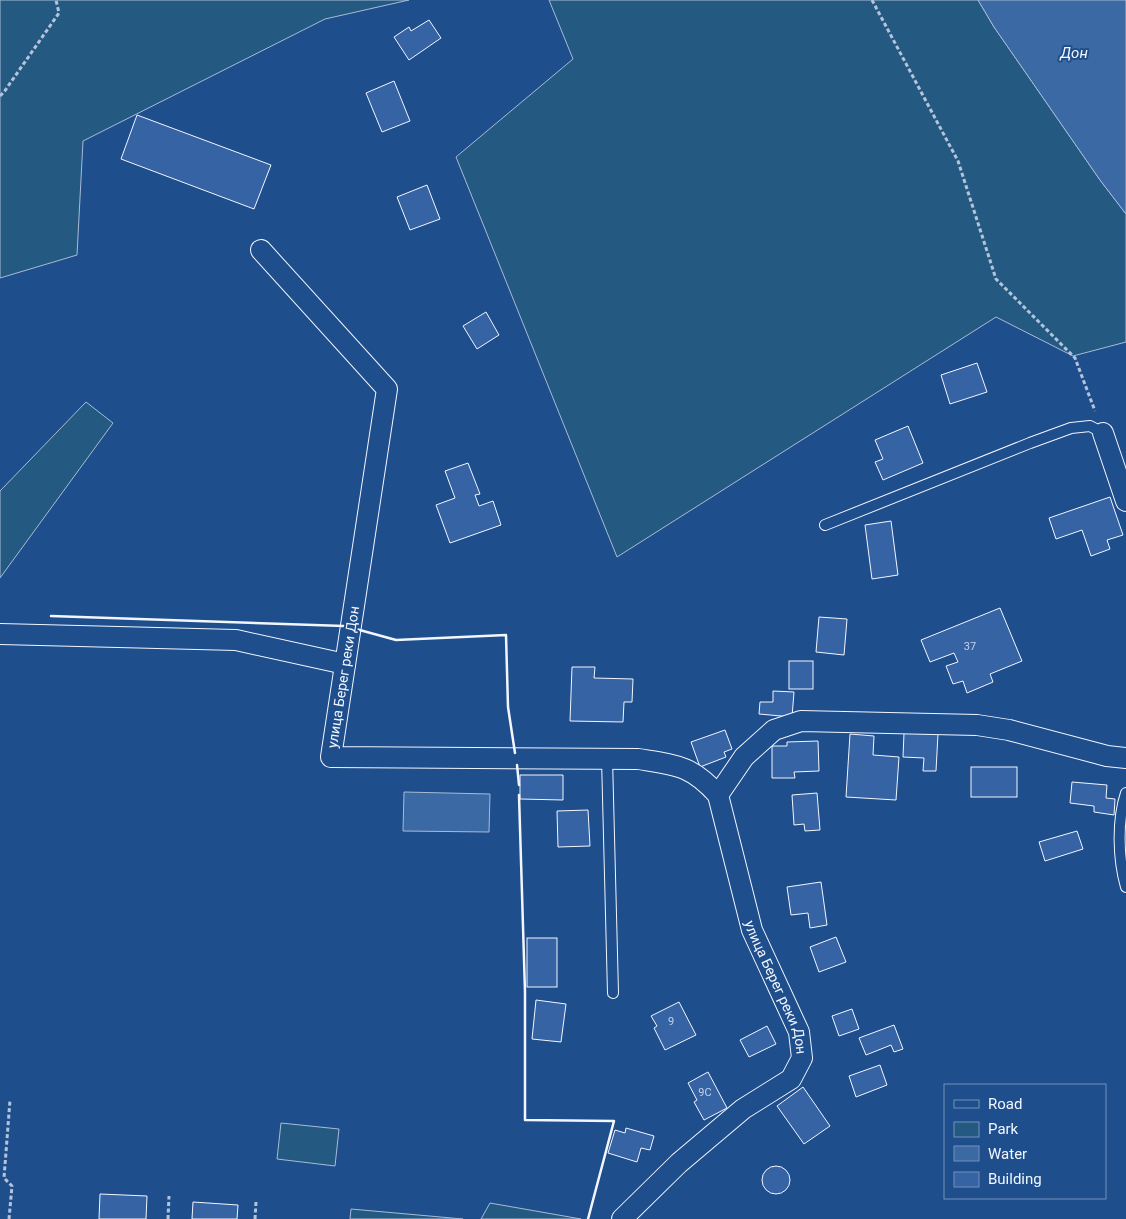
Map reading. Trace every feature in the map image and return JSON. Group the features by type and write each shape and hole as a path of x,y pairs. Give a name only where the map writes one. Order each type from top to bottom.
{"street":[{"name":"улица Берег реки Дон","path":"261,250 387,389 331,757 638,759 679,765 704,780 718,795 752,930 799,1032 802,1058 791,1079 743,1109 679,1163 622,1219"},
{"path":"1103,433 1126,501"},
{"path":"0,634 236,640 345,664"},
{"path":"718,795 744,757 774,730 801,721 977,725 1009,730 1107,756 1126,758"}],"lane":[{"path":"826,524 1071,428 1090,426 1103,433"},
{"path":"607,758 613,993"},
{"path":"1126,792 1122,804 1119,828 1126,888"}],"path":[{"path":"0,96 59,13 56,0"},
{"path":"872,0 958,162 996,278 1075,358 1103,433"},
{"path":"9,1219 12,1186 4,1178 10,1100"},
{"path":"168,1219 170,1196"},
{"path":"255,1219 256,1202"}],"green space":[{"path":"0,0 409,0 325,19 83,141 77,255 0,278"},
{"path":"549,0 978,0 994,27 1100,180 1126,214 1126,342 1073,356 996,317 617,557 456,157 573,59"},
{"path":"86,402 113,423 0,578 0,491"},
{"path":"281,1123 339,1129 335,1166 277,1159"},
{"path":"490,1203 581,1219 481,1219"},
{"path":"351,1209 463,1219 350,1219"}],"water":[{"name":"Дон","path":"978,0 1126,0 1126,214 1100,180 994,27"},
{"path":"404,792 490,794 489,832 403,831"}],"building":[{"path":"429,20 441,38 409,60 394,37 409,27 411,31"},
{"path":"394,81 410,121 382,132 366,93"},
{"path":"137,115 271,165 254,209 121,159"},
{"path":"427,185 440,219 410,230 397,197"},
{"path":"486,312 499,335 477,349 463,326"},
{"path":"977,363 987,392 950,404 941,375"},
{"path":"908,426 923,463 883,480 875,462 883,459 875,440"},
{"path":"468,463 480,494 475,495 479,506 493,501 501,525 450,543 436,505 455,498 445,471"},
{"path":"1110,497 1123,535 1107,540 1110,549 1091,556 1082,530 1056,539 1049,518"},
{"path":"891,521 898,575 872,579 865,525"},
{"path":"1000,608 1022,661 990,674 993,682 967,693 963,681 953,684 946,666 958,662 954,653 930,662 921,640"},
{"path":"819,617 847,619 844,655 816,652"},
{"path":"789,661 813,661 813,689 789,689"},
{"path":"572,667 595,667 594,678 633,679 632,702 624,702 623,722 570,721"},
{"path":"773,691 794,692 792,717 759,714 760,702 773,702"},
{"path":"725,730 732,749 724,752 726,757 700,767 691,742"},
{"path":"904,733 938,734 936,771 923,771 924,758 903,757"},
{"path":"850,734 874,736 873,755 899,757 896,800 846,797"},
{"path":"818,741 819,771 794,772 795,778 772,778 772,746 787,746 787,742"},
{"path":"971,767 1017,767 1017,797 971,797"},
{"path":"520,775 563,775 563,800 520,799"},
{"path":"1072,782 1107,785 1106,798 1115,799 1114,815 1094,812 1094,806 1070,803"},
{"path":"817,793 820,830 805,831 804,824 794,825 792,795"},
{"path":"588,810 590,846 558,847 557,811"},
{"path":"1077,831 1083,849 1045,861 1039,842"},
{"path":"821,882 827,925 810,928 808,913 791,915 787,887"},
{"path":"836,937 846,962 819,972 810,947"},
{"path":"527,938 557,938 557,987 527,987"},
{"path":"536,1000 566,1004 561,1042 532,1039"},
{"path":"679,1002 696,1035 665,1050 654,1028 657,1026 651,1016"},
{"path":"852,1009 859,1029 839,1036 832,1016"},
{"path":"894,1025 903,1049 894,1052 891,1045 866,1055 859,1038"},
{"path":"767,1026 776,1044 749,1057 740,1040"},
{"path":"880,1065 887,1085 856,1097 849,1076"},
{"path":"708,1072 727,1108 704,1120 694,1102 697,1100 688,1083"},
{"path":"803,1087 830,1126 804,1144 777,1106"},
{"path":"626,1128 654,1136 650,1150 641,1148 637,1162 608,1153 615,1130 625,1133"},
{"path":"776,1166 786,1170 790,1180 786,1190 776,1194 766,1190 762,1180 766,1170"},
{"path":"100,1194 147,1196 146,1219 99,1219"},
{"path":"193,1202 238,1205 237,1219 192,1219"}],"wall":[{"path":"51,616 344,626"},
{"path":"356,629 396,640 506,635 508,707 515,753"},
{"path":"517,765 519,785"},
{"path":"519,795 525,992 525,1120 614,1121 588,1219"}]}
